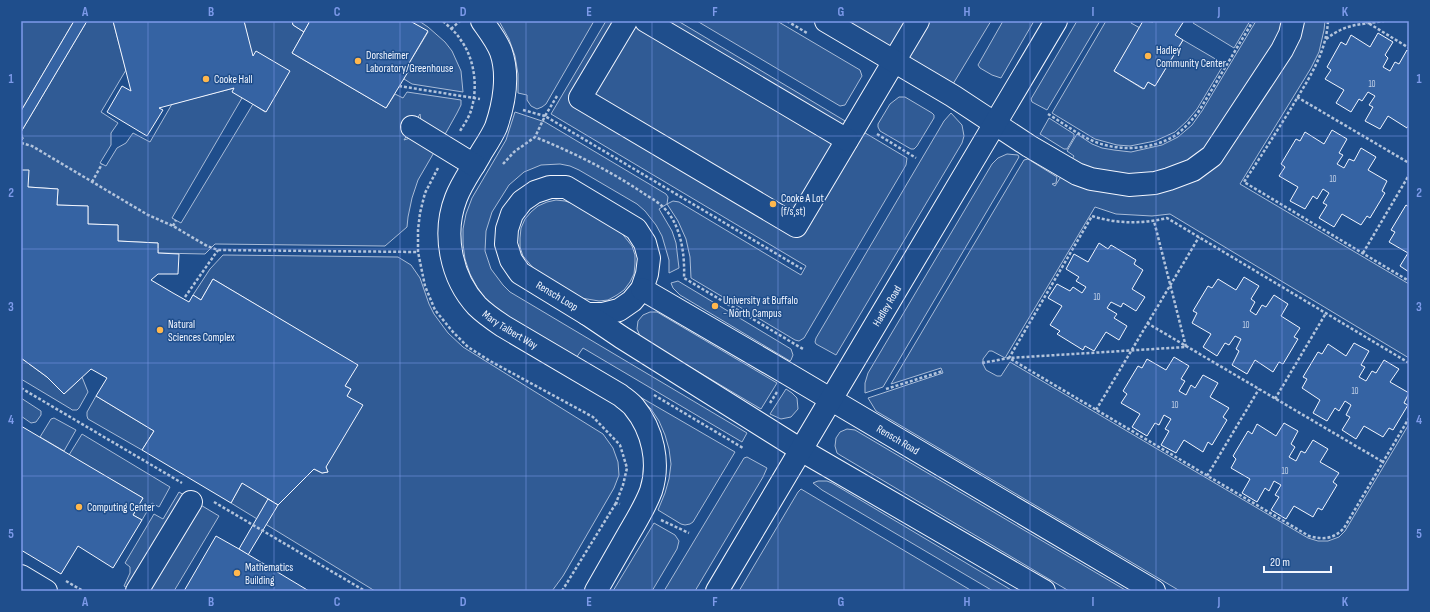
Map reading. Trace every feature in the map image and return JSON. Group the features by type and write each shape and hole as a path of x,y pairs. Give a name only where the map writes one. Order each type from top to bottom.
{"street":[{"name":"Mary Talbert Way","path":"482,21 497,42 503,59 505,77 503,101 496,128 456,199 449,228 453,262 458,278 477,306 489,317 620,396 634,407 649,432 653,446 655,461 651,490 641,512 596,591"},
{"path":"626,21 580,98 796,226 918,21"},
{"path":"646,21 847,140"},
{"path":"826,21 995,123 1038,152 1077,174 1091,179 1129,185 1155,183 1169,179 1193,170 1212,156 1282,50 1290,34 1293,21"},
{"name":"Hadley Road","path":"718,591 1056,21"},
{"path":"412,127 474,165"},
{"name":"Rensch Loop","path":"550,187 566,188 636,229 645,243 649,258 648,274 642,289 632,301 618,310 603,314 587,314 520,273 511,260 506,244 507,229 512,214 522,201 535,192 550,187"},
{"name":"Rensch Road","path":"642,289 1154,591"},
{"path":"587,314 801,450 1044,591"},
{"path":"137,591 191,502"},
{"path":"21,576 46,591"}],"path":[{"path":"451,29 460,21"},
{"path":"786,21 807,33"},
{"path":"1048,114 1092,141 1107,146 1134,148 1163,142 1185,127 1199,111 1253,21"},
{"path":"1328,21 1322,52 1314,70 1244,182 1409,281"},
{"path":"1365,21 1409,48"},
{"path":"1325,40 1336,32 1353,25 1384,21"},
{"path":"400,86 474,98 522,101 521,109 545,116 535,137 514,152 502,165"},
{"path":"1297,98 1409,163"},
{"path":"535,137 583,158 627,182 663,207 672,219 679,233 685,262 684,278 803,349"},
{"path":"21,143 32,146 148,215 173,226 207,246 218,250 418,252"},
{"path":"92,182 102,164"},
{"path":"1363,253 1409,175"},
{"path":"1009,358 1092,216 1104,220 1138,223 1154,222 1167,218 1409,362"},
{"path":"173,226 176,220"},
{"path":"1154,222 1186,346"},
{"path":"1096,410 1199,237"},
{"path":"186,297 218,250"},
{"path":"1275,399 1326,313"},
{"path":"1147,324 1383,462"},
{"path":"982,363 1009,358 1186,346"},
{"path":"1009,358 1309,536 1324,539 1336,535 1344,528 1409,418"},
{"path":"886,389 943,371"},
{"path":"1207,476 1259,389"},
{"path":"648,391 743,448"},
{"path":"766,409 778,391"},
{"path":"562,591 616,503"},
{"path":"657,518 689,534"}],"shaded area":[{"path":"21,21 74,21 21,111"},
{"path":"87,21 113,21 126,70 101,112 118,123 111,133 111,145 100,163 106,166 117,148 126,143 133,133 150,142 172,104 234,88 242,98 172,218 181,223 253,104 265,112 244,21 292,21 293,25 304,32 292,53 386,108 395,94 403,98 407,92 461,100 461,105 443,138 421,121 420,114 404,140 410,138 436,149 418,180 412,198 407,227 385,246 215,244 205,254 158,253 158,243 118,241 118,225 88,224 88,206 57,205 58,189 28,187 21,170 21,141 23,138 21,132"},
{"path":"410,21 419,21 428,27 445,42 452,51 461,71 463,92 412,84 404,79 405,70 428,32"},
{"path":"499,21 594,21 546,104 542,107 537,109 531,106 527,100 527,95 518,93 518,74 515,56 509,39"},
{"name":"Cooke A Lot (f/s,st)","path":"606,21 678,21 907,158 906,165 804,338 799,341 795,340 691,278 690,257 686,239 678,221 667,204 673,201 679,202 801,275 806,266 551,114"},
{"path":"697,21 777,21 860,70 862,76 845,105 840,106"},
{"path":"847,21 991,21 953,84"},
{"path":"1003,21 1034,21 1001,78 992,75 980,68 978,65"},
{"path":"1077,21 1100,21 1047,110 1032,102 1031,99"},
{"path":"1106,21 1132,21 1131,23 1140,28 1114,71 1143,89 1148,82 1155,86 1183,40 1224,64 1197,109 1175,132 1155,141 1130,146 1117,145 1095,139 1052,113"},
{"path":"1194,21 1250,21 1234,48 1193,23"},
{"path":"1256,21 1325,21 1319,52 1311,68 1240,184 1409,284 1409,358 1170,214 1152,216 1116,214 1095,207 1005,358 992,351 989,351 983,359 983,364 986,370 997,376 1001,376 1010,362 1308,538 1318,541 1328,541 1339,537 1345,531 1409,424 1409,591 1180,591 876,411 868,398 943,373 941,368 891,384 1024,160 1028,159 1057,177 1056,183 1052,184 1055,186 1074,156 1067,151 1077,134 1092,144 1102,148 1131,152 1162,145 1178,137 1192,125 1202,111"},
{"path":"899,97 905,97 934,115 934,118 914,149 911,149 880,131 878,127 878,124 890,104"},
{"path":"515,112 545,122 666,194 668,197 667,204 659,209 672,231 676,243 679,268 669,273 669,260 662,236 656,225 645,211 637,204 570,166 560,164 541,165 524,172 509,185 492,212 486,231 485,251 491,269 510,292 747,433 742,442 583,348 576,358 499,311 486,300 477,287 470,274 465,259 463,229 466,214 472,198 506,140"},
{"path":"951,113 962,125 964,136 962,143 836,355 816,344 816,338 944,121"},
{"path":"1049,118 1074,134 1074,137 1067,149 1064,149 1040,134"},
{"path":"1007,154 1018,155 1019,157 883,387 865,393 865,383 868,373 992,164 998,158"},
{"path":"556,200 574,204 620,231 632,246 635,255 634,274 624,290 617,295 608,300 599,301 581,298 535,270 523,256 520,247 520,238 521,228 525,219 538,206"},
{"path":"223,255 398,257 411,265 420,278 434,314 448,333 463,347 603,434 613,448 618,462 619,475 614,488 563,576 552,591 375,591 231,503 242,483 314,469 322,473 328,472 326,467 347,396 351,389 345,386 357,365 213,279 201,300 193,295 210,269"},
{"path":"678,281 791,349 793,355 791,360 790,361 680,295 673,288 671,283"},
{"path":"650,312 657,312 777,383 761,409 643,339 637,329 638,321 643,315"},
{"path":"21,358 47,377 64,394 82,377 88,392 79,408 77,410 72,410 21,379"},
{"path":"786,389 797,398 798,409 791,417 781,419 770,414"},
{"path":"635,394 735,452 693,522 690,524 681,524 658,510 669,479 671,464 669,449 659,421 651,409"},
{"path":"96,396 154,431 142,450 88,419 87,412"},
{"path":"21,398 41,411 41,415 36,422 31,423 21,416"},
{"path":"54,418 76,430 64,451 40,437 51,419"},
{"path":"847,429 855,430 1127,591 1069,591 837,453 835,446 836,438 840,432"},
{"path":"82,434 170,487 159,507 152,503 142,520 133,515 143,498 69,455"},
{"path":"747,457 767,468 695,591 664,591 744,458"},
{"path":"818,481 827,481 832,483 1013,591 993,591 822,490 813,483"},
{"path":"801,489 972,591 739,591"},
{"path":"179,492 219,516 174,591 133,591 124,586 130,573 130,567 125,563 154,514 163,519"},
{"path":"654,523 675,535 679,541 677,549 652,591 613,591"}],"building":[{"path":"74,21 87,21 21,132 21,111"},
{"name":"Cooke Hall","path":"113,21 244,21 253,56 256,51 290,71 266,112 232,92 234,88 159,108 163,110 147,136 107,112 122,86 131,91"},
{"path":"292,21 307,21 309,23 304,32 293,25"},
{"name":"Dorsheimer Laboratory/Greenhouse","path":"310,21 410,21 428,31 405,70 408,72 386,108 292,53"},
{"name":"Hadley Community Center","path":"1143,21 1184,21 1175,35 1183,40 1155,86 1148,82 1144,89 1114,71"},
{"path":"1378,33 1393,42 1385,55 1388,58 1383,67 1390,71 1395,62 1399,64 1407,50 1409,52 1409,124 1407,128 1388,116 1380,129 1365,121 1373,107 1369,105 1375,96 1368,92 1362,101 1359,99 1351,112 1336,103 1344,90 1325,79 1331,70 1327,67 1341,42 1346,45 1351,35 1370,47"},
{"path":"1332,130 1347,139 1339,153 1343,155 1337,164 1344,168 1349,159 1354,161 1361,148 1376,157 1368,170 1387,181 1382,191 1385,193 1370,218 1367,216 1361,225 1342,214 1334,227 1319,218 1327,205 1323,203 1329,193 1323,189 1317,199 1313,196 1305,209 1290,201 1298,187 1279,176 1285,167 1281,164 1296,139 1300,141 1305,132 1324,144"},
{"name":"Natural Sciences Complex","path":"21,170 29,170 28,187 58,189 57,205 88,206 88,224 118,225 118,241 158,243 158,253 179,254 178,274 158,274 151,280 173,293 189,302 193,295 201,300 213,279 358,365 345,386 351,389 347,396 363,405 326,467 328,472 322,473 314,469 278,505 242,483 231,503 142,450 154,431 96,396 107,378 91,369 64,394 47,377 21,358"},
{"path":"1406,205 1409,207 1409,272 1400,266 1408,253 1389,242 1395,232 1391,230"},
{"path":"1099,243 1108,249 1111,245 1136,260 1134,264 1143,270 1132,289 1145,297 1136,311 1123,303 1121,307 1111,302 1107,308 1117,314 1114,318 1127,326 1119,340 1106,332 1094,351 1085,346 1083,350 1057,334 1060,331 1050,325 1062,306 1048,298 1057,284 1070,291 1073,287 1082,293 1086,287 1076,281 1079,277 1066,269 1074,254 1088,262"},
{"path":"1244,277 1259,286 1251,299 1255,302 1250,311 1256,315 1262,305 1266,307 1274,295 1288,304 1281,316 1300,328 1294,337 1298,339 1283,364 1279,362 1273,372 1255,360 1247,374 1232,365 1239,351 1236,349 1241,339 1235,336 1229,345 1225,343 1217,356 1203,347 1211,334 1192,323 1197,313 1193,311 1208,286 1212,288 1218,279 1236,290"},
{"path":"1354,343 1369,351 1361,365 1365,367 1359,377 1366,381 1372,371 1376,373 1384,360 1399,369 1390,382 1409,393 1404,403 1408,405 1393,430 1389,428 1383,437 1364,426 1356,439 1342,430 1350,417 1346,415 1351,405 1345,401 1339,411 1335,408 1327,421 1313,413 1320,400 1302,388 1307,379 1303,377 1318,352 1322,354 1328,344 1346,356"},
{"path":"1174,357 1189,366 1181,379 1185,381 1179,391 1186,395 1191,385 1195,388 1203,375 1218,383 1210,397 1229,408 1223,417 1227,420 1212,445 1208,442 1203,452 1184,440 1176,453 1161,445 1169,431 1165,429 1171,419 1164,415 1159,425 1155,423 1147,436 1132,427 1140,414 1121,403 1127,394 1123,391 1138,366 1142,368 1147,359 1166,370"},
{"path":"1284,423 1298,431 1291,444 1295,447 1289,457 1296,461 1301,451 1305,453 1313,440 1328,449 1320,462 1339,473 1333,482 1337,485 1322,510 1318,508 1313,517 1294,506 1286,519 1271,510 1279,497 1275,495 1281,485 1274,481 1269,491 1265,488 1257,502 1242,493 1250,479 1231,468 1236,459 1233,456 1248,431 1252,434 1257,424 1276,436"},
{"name":"Computing Center","path":"21,426 143,498 133,515 142,520 113,568 78,546 61,574 21,550"},
{"path":"268,499 278,505 248,555 239,549"},
{"name":"Mathematics Building","path":"216,536 239,549 309,591 184,591"}],"place":[{"name":"Hadley Community Center","path":"1148,56"},
{"name":"Dorsheimer Laboratory/Greenhouse","path":"358,61"},
{"name":"Cooke Hall","path":"206,79"},
{"name":"Cooke A Lot (f/s,st)","path":"773,204"},
{"name":"University at Buffalo - North Campus","path":"715,306"},
{"name":"Natural Sciences Complex","path":"160,330"},
{"name":"Computing Center","path":"79,507"},
{"name":"Mathematics Building","path":"237,573"}]}
